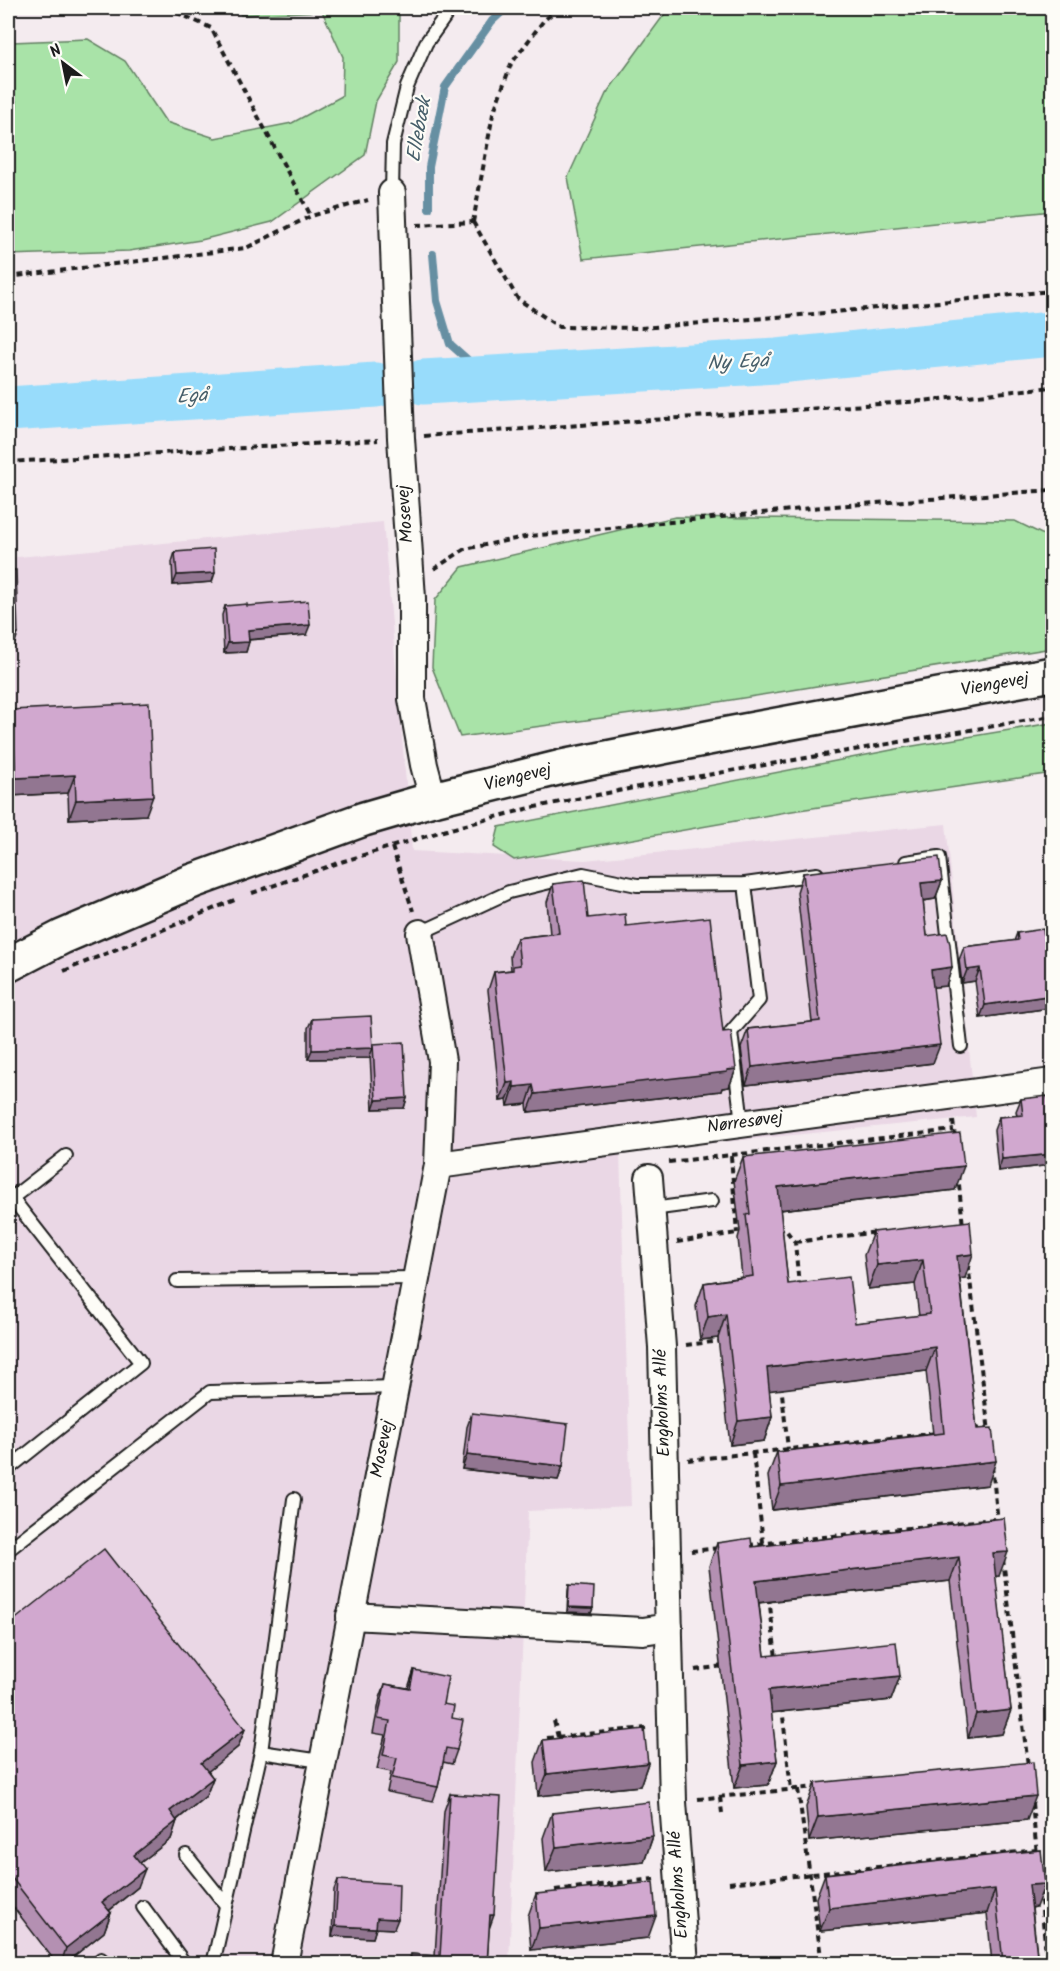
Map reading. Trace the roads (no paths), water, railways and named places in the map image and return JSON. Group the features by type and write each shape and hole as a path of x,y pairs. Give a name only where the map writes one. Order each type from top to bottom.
{"street":[{"name":"Mosevej","path":"392,193 401,438 412,598 412,699 424,765 433,799"},
{"name":"Viengevej","path":"8,965 63,937 193,881 364,819 433,799 573,765 1053,674"},
{"name":"Mosevej","path":"284,1964 321,1761 438,1165 442,1061 420,933"},
{"name":"Nørresøvej","path":"438,1165 1053,1082"},
{"name":"Engholms Allé","path":"656,1171 652,1209 662,1347 673,1802 685,1964"},
{"path":"350,1616 643,1631 669,1627"}],"lane":[{"name":"Mosevej","path":"392,193 393,144 407,87 426,43 451,8"},
{"path":"894,863 939,857 961,1046"},
{"path":"420,933 509,892 583,874 637,885 745,884 825,873"},
{"path":"742,1123 731,1032 759,1000 745,884"},
{"path":"8,1469 141,1363 10,1196 66,1156"},
{"path":"652,1209 712,1201"},
{"path":"177,1281 416,1278"},
{"path":"8,1550 210,1392 395,1387"},
{"path":"213,1964 261,1752 294,1499"},
{"path":"261,1752 321,1761"},
{"path":"186,1855 226,1905"},
{"path":"143,1907 185,1964"}],"waterway":[{"name":"Ellebæk","path":"429,208 429,167 445,87 492,21 506,8"},
{"path":"433,254 437,301 450,344 487,377"},
{"name":"Ny Egå","path":"423,382 777,361 1052,334"},
{"name":"Egå","path":"8,409 376,385"}]}
